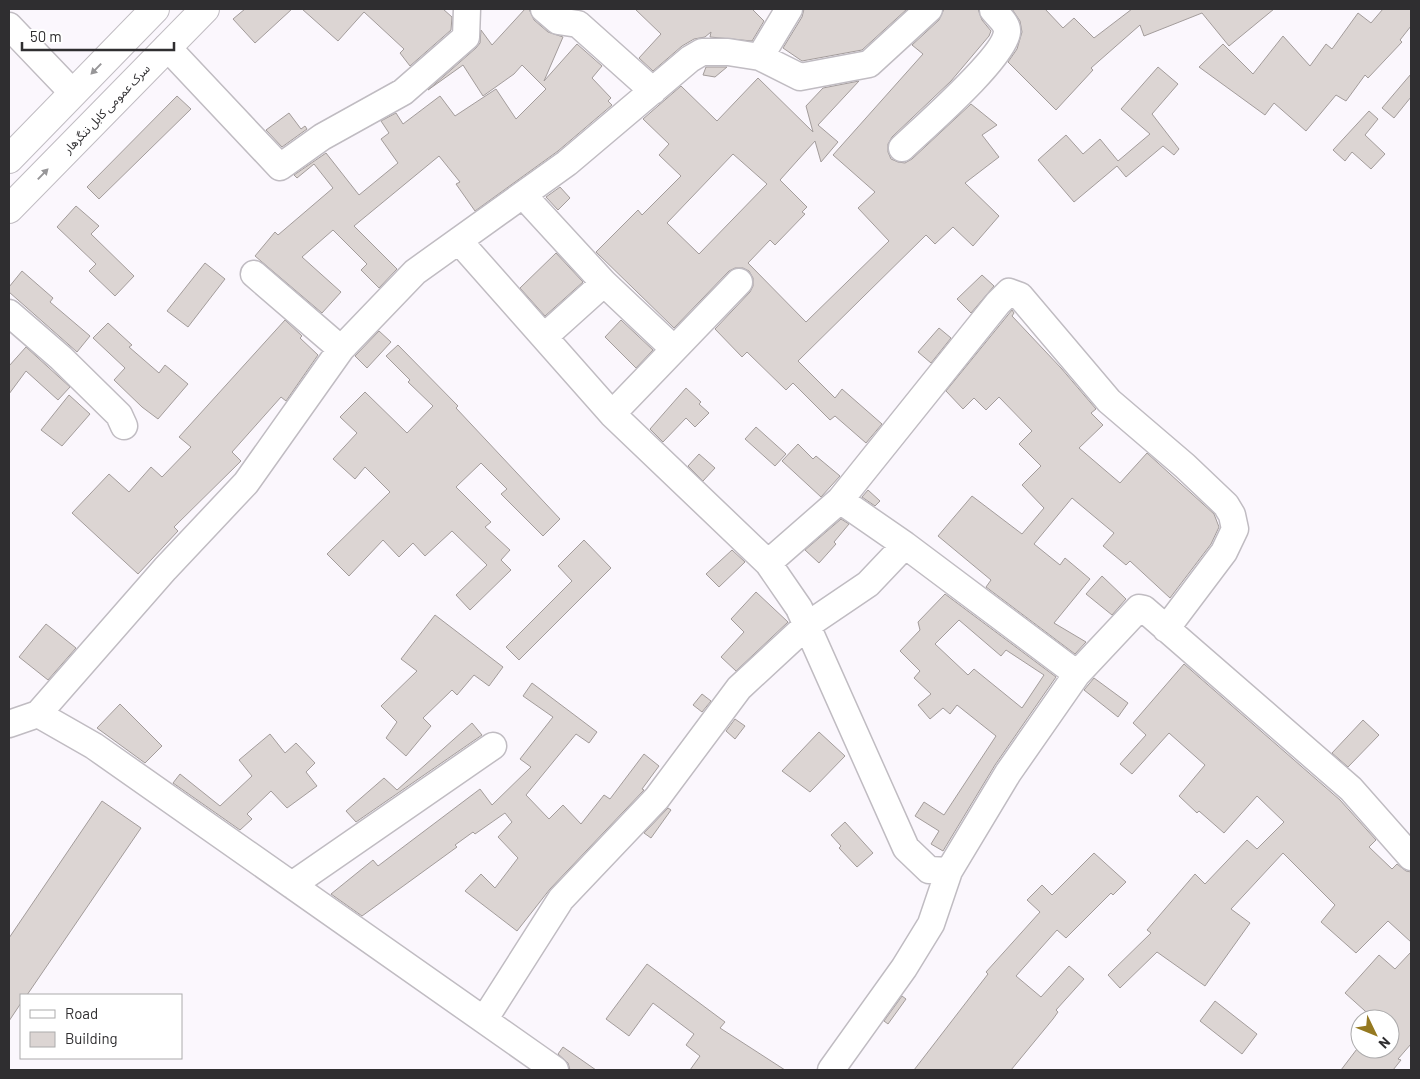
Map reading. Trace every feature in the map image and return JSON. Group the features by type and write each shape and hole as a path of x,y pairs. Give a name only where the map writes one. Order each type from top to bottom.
{"highway":[{"path":"9,158 155,9"},
{"name":"سرک عمومی کابل ننگرهار","path":"9,209 205,9"}],"street":[{"path":"168,47 280,166 322,137 403,92 466,37 467,9"},
{"path":"544,9 558,21 578,24 653,91"},
{"path":"760,57 789,9"},
{"path":"9,724 38,714 165,569 246,484 341,349 415,272 567,163 690,59 702,52 728,52 760,57 800,77 869,64 929,9"},
{"path":"902,148 986,66 1002,46 1007,33 1007,27 993,9"},
{"path":"9,26 73,93"},
{"path":"522,195 604,283 674,349"},
{"path":"459,240 612,414 768,562 798,608 906,848 929,870 949,871"},
{"path":"254,274 341,349"},
{"path":"612,414 739,282"},
{"path":"544,337 604,283"},
{"path":"768,562 840,500 998,303 1009,292 1014,292 1020,296 1109,401 1185,466 1226,505 1232,515 1235,529 1224,552 1166,628"},
{"path":"9,313 61,358 119,415 124,426"},
{"path":"840,500 905,545 1077,674"},
{"path":"484,1020 561,899 657,798 739,688 806,626 868,584 905,545"},
{"path":"831,1070 904,968 931,924 949,871 1008,773 1077,674 1139,608 1144,609 1351,789 1411,857"},
{"path":"38,714 94,746 555,1070"},
{"path":"292,885 493,746"}],"building":[{"path":"245,9 292,9 255,43 233,19"},
{"path":"302,9 443,9 452,17 451,30 410,66 400,53 404,49 364,12 338,41"},
{"path":"525,9 529,9 534,20 548,32 563,37 544,81 577,44 602,66 592,78 611,98 608,101 612,105 558,151 475,211 456,184 460,182 439,156 354,226 397,269 379,288 361,270 367,264 333,230 302,257 341,292 322,313 255,256 275,232 278,235 333,188 314,164 297,178 294,175 326,153 359,195 398,163 381,139 389,133 381,121 396,113 403,124 440,96 455,116 496,89 516,119 546,89 522,65 514,74 483,96 463,65 428,90 476,48 480,43 481,30 492,45"},
{"path":"635,9 752,9 764,21 752,41 710,37 711,32 705,37 694,39 682,46 653,71 639,58 661,34"},
{"path":"804,9 907,9 862,50 802,61 783,48 802,17"},
{"path":"944,9 978,9 982,20 991,31 989,36 951,81 892,137 888,144 888,152 891,159 898,162 905,163 912,159 971,104 997,125 982,135 999,157 965,183 999,216 973,246 953,227 935,244 926,235 798,361 835,398 842,389 882,424 866,443 835,416 830,420 793,383 786,390 747,352 742,357 715,329 750,292 753,286 753,278 749,271 743,268 735,268 729,271 674,328 596,252 638,210 642,215 681,176 659,155 669,144 643,119 681,86 717,121 758,78 813,132 806,106 823,88 859,81 818,125 838,142 821,162 815,141 780,180 807,207 802,212 805,214 775,245 770,240 748,263 806,322 889,241 858,208 875,192 833,155 923,54 912,45 939,20","holes":["733,154 767,184 699,254 667,223"]},
{"path":"1012,9 1045,9 1063,28 1074,18 1094,38 1132,9 1274,9 1229,46 1202,13 1144,36 1140,25 1091,68 1093,70 1056,110 1008,62 1017,49 1022,32 1020,21"},
{"path":"1383,9 1411,9 1411,26 1400,40 1402,42 1368,78 1365,75 1346,101 1336,95 1306,131 1274,103 1265,115 1199,67 1223,44 1253,74 1283,36 1310,66 1326,44 1332,49 1358,13 1371,23"},
{"path":"706,67 727,67 715,77 703,75"},
{"path":"1158,67 1178,84 1152,114 1179,149 1174,155 1163,146 1126,177 1117,166 1074,202 1038,160 1066,135 1083,154 1100,139 1118,161 1150,134 1121,109"},
{"path":"1411,74 1411,97 1394,118 1382,108"},
{"path":"177,96 191,109 99,199 87,187"},
{"path":"1369,111 1378,119 1365,135 1385,154 1371,169 1352,152 1345,161 1333,150"},
{"path":"289,113 301,129 305,126 307,129 282,147 266,130"},
{"path":"560,187 570,198 558,210 546,197"},
{"path":"76,206 99,226 91,234 134,276 115,296 89,271 96,264 57,227"},
{"path":"556,253 583,282 545,316 520,288"},
{"path":"205,263 225,279 188,327 167,311"},
{"path":"22,271 53,298 50,302 90,336 77,352 9,292 9,287"},
{"path":"982,275 994,286 971,313 957,299"},
{"path":"1012,310 1014,313 1012,316 1061,368 1096,409 1091,413 1103,425 1079,448 1120,483 1147,453 1214,514 1219,527 1211,544 1170,598 1130,561 1126,565 1103,546 1114,533 1072,498 1034,544 1060,565 1065,558 1090,579 1054,623 1086,642 1075,654 986,587 991,580 938,536 972,496 1022,534 1044,508 1022,485 1041,466 1019,444 1032,431 999,397 986,410 974,398 963,409 946,391"},
{"path":"285,320 318,355 286,401 281,397 232,452 241,461 174,527 178,531 138,574 72,513 109,474 129,492 151,467 162,477 191,447 179,437"},
{"path":"621,320 653,350 636,368 605,337"},
{"path":"108,323 132,345 129,347 159,373 165,365 188,384 158,419 142,407 114,380 125,368 93,338"},
{"path":"939,328 951,338 931,363 918,352"},
{"path":"379,331 391,342 367,368 355,356"},
{"path":"398,345 458,406 456,408 560,519 543,536 501,494 507,489 481,463 456,487 491,522 485,527 510,550 501,560 511,570 470,610 456,595 487,565 452,531 425,556 413,543 399,557 383,540 349,576 327,554 390,492 365,467 355,479 333,459 357,433 340,417 365,392 407,433 433,406 408,382 410,380 386,356"},
{"path":"26,347 70,387 58,400 26,371 9,394 9,366"},
{"path":"686,388 701,402 699,404 709,413 695,427 686,418 663,442 650,429"},
{"path":"69,395 90,414 62,446 41,430"},
{"path":"756,427 786,454 775,466 745,439"},
{"path":"798,444 813,459 816,456 840,476 821,497 782,461"},
{"path":"699,454 715,468 703,481 688,466"},
{"path":"868,490 880,501 875,506 862,497"},
{"path":"841,519 849,524 834,542 836,544 819,563 805,550"},
{"path":"584,540 611,568 519,660 506,647 572,581 558,566"},
{"path":"732,550 745,562 719,587 706,574"},
{"path":"1102,576 1126,599 1112,615 1086,594"},
{"path":"756,592 788,622 736,671 721,657 744,632 731,619"},
{"path":"945,594 1056,677 995,765 943,851 931,844 939,831 915,816 924,802 944,815 996,736 957,705 950,714 943,708 930,719 918,705 931,694 914,678 920,671 900,651 920,630 918,622","holes":["959,620 1001,656 1006,650 1044,675 1022,708 974,669 968,675 935,644"]},
{"path":"435,615 503,667 489,686 474,675 457,695 452,690 423,718 431,726 406,756 386,738 397,722 381,706 417,671 401,659"},
{"path":"46,624 76,648 48,680 19,657"},
{"path":"1184,664 1340,800 1376,840 1369,847 1392,869 1397,864 1406,871 1411,872 1411,942 1388,921 1356,953 1321,922 1335,905 1283,853 1231,909 1250,923 1205,986 1157,952 1120,988 1108,975 1151,933 1147,930 1195,874 1205,884 1247,840 1257,849 1284,822 1257,796 1224,833 1199,811 1197,813 1179,796 1205,765 1169,733 1132,774 1120,764 1146,735 1133,723"},
{"path":"1094,678 1128,703 1118,717 1084,690"},
{"path":"532,683 597,732 589,743 576,734 526,795 549,819 563,805 581,824 604,795 610,799 644,754 659,766 642,789 644,790 550,889 517,931 465,891 481,874 495,888 518,858 498,837 512,822 505,813 475,834 473,832 455,845 457,847 362,916 331,894 373,860 378,866 480,789 492,805 531,767 520,759 553,717 523,696"},
{"path":"702,694 711,701 702,712 693,705"},
{"path":"120,704 162,746 145,763 97,728"},
{"path":"735,719 745,726 735,739 726,731"},
{"path":"1363,720 1379,735 1348,767 1332,753"},
{"path":"472,723 482,735 356,822 346,811 384,778 397,790"},
{"path":"819,732 845,756 810,792 782,771"},
{"path":"270,734 285,753 296,743 315,763 306,772 317,786 287,808 271,791 247,814 252,819 240,830 173,783 180,774 220,806 252,776 239,760"},
{"path":"102,801 141,828 28,994 20,994 20,1004 9,1021 9,938"},
{"path":"668,808 671,810 651,838 644,833"},
{"path":"845,822 873,853 857,867 839,848 841,846 831,835"},
{"path":"1094,853 1126,882 1113,895 1111,893 1066,938 1057,930 1016,976 1041,997 1069,966 1084,979 1056,1010 1058,1012 1053,1019 1011,1070 914,1070 988,974 986,972 1040,912 1027,900 1042,885 1052,895"},
{"path":"1411,952 1411,1044 1400,1057 1400,1009 1363,1009 1345,993 1379,955 1395,969"},
{"path":"647,964 725,1022 720,1028 785,1070 690,1070 700,1056 686,1045 694,1034 653,1003 629,1036 606,1019"},
{"path":"902,996 906,999 888,1024 884,1021"},
{"path":"1215,1001 1257,1034 1242,1054 1200,1021"},
{"path":"563,1047 596,1070 570,1070 568,1063 558,1054"},
{"path":"1350,1058 1401,1060 1393,1070 1341,1070"}]}
